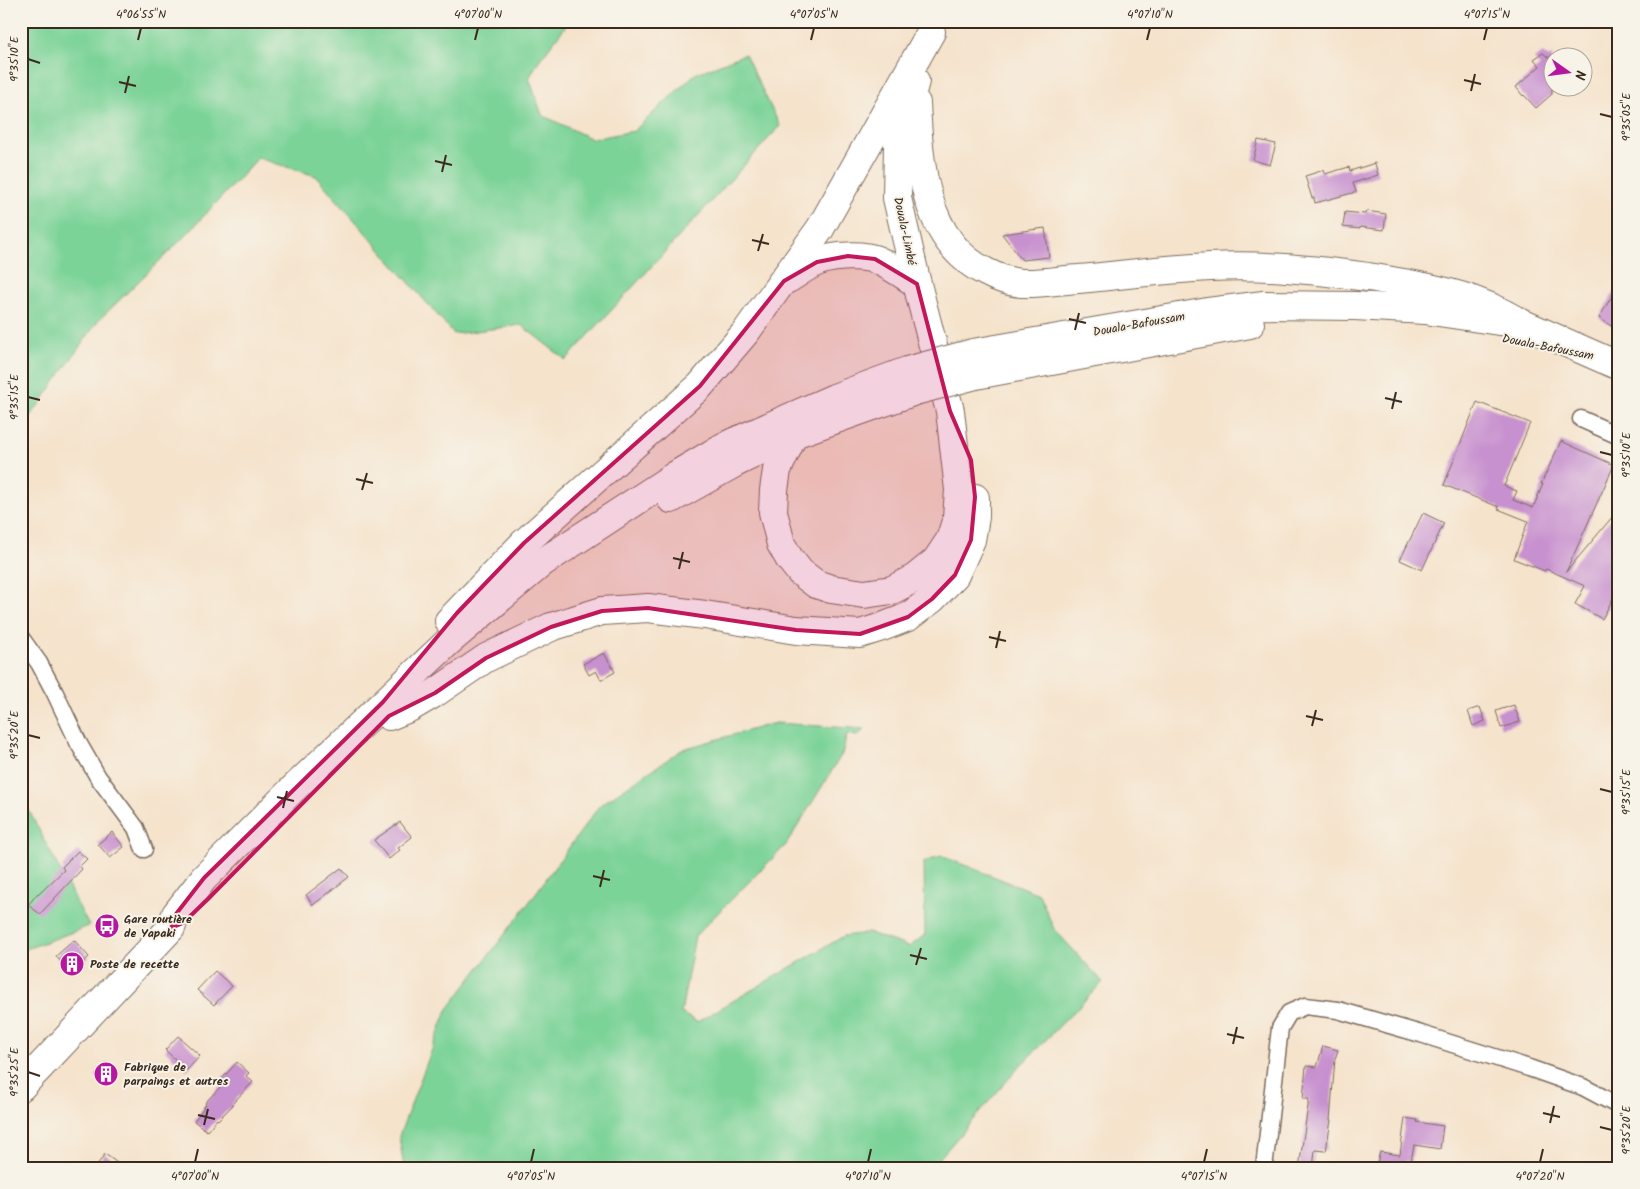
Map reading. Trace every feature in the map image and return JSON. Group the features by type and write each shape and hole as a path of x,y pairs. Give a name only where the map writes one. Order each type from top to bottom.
{"highway":[{"name":"Douala-Limbé","path":"933,26 898,144 897,198 950,411"},
{"path":"386,709 457,613 524,543 700,386 746,332 820,229 933,26"},
{"path":"915,82 924,182 931,206 940,229 955,249 985,272 1008,281 1022,283 1210,267 1268,266 1298,268 1402,282 1435,290 1485,304 1519,322"},
{"path":"784,281 817,262 848,256 875,259 896,269 917,284"},
{"name":"Douala-Bafoussam","path":"911,381 974,364 1208,312 1264,305 1355,306 1416,310 1499,322 1519,322 1610,362"},
{"name":"Douala-Bafoussam","path":"974,364 1244,324 1279,322 1352,322 1428,326 1500,337 1610,362"},
{"path":"386,709 437,673 554,574 682,492 734,463 911,381"},
{"path":"21,1087 171,928 182,923 208,899 447,643 543,562 676,475 725,446 834,398 911,381"},
{"path":"386,709 411,707 486,658 550,627 602,612 648,608 796,630 860,634 908,617 932,599 955,575 971,540 975,517 971,460 965,440 950,411"},
{"path":"794,434 777,470 773,512 781,544 789,558 800,572 816,584 864,594 892,590 915,578 936,561 950,540 957,518 960,490 950,411"}],"street":[{"path":"1581,419 1619,436"},
{"path":"21,638 39,663 79,744 98,777 136,828 144,849"},
{"path":"1264,1168 1280,1028 1289,1013 1305,1006 1338,1010 1530,1068 1583,1087 1619,1106"}],"highlighted area":[{"path":"848,256 875,259 917,284 950,411 971,460 975,497 971,540 964,558 955,575 932,599 908,617 860,634 796,630 648,608 602,611 551,627 486,658 435,693 389,716 208,899 183,923 171,928 176,914 204,878 383,702 457,613 524,543 700,386 784,281 817,262"}],"green space":[{"path":"21,21 562,21 565,27 538,62 529,78 542,115 592,139 634,131 695,74 745,54 780,126 566,360 521,325 454,334 316,176 258,158 187,234 98,321 21,430"},
{"path":"775,723 865,729 858,736 847,734 842,754 786,845 695,936 681,1013 697,1022 844,936 869,933 909,947 925,935 924,862 941,856 1039,894 1054,929 1103,982 1019,1067 931,1168 404,1168 399,1136 447,1010 525,908 600,805 683,749"},
{"path":"21,788 25,803 89,926 21,951"}],"building":[{"path":"1542,54 1542,98 1547,98 1536,108 1516,87 1540,66 1534,59"},
{"path":"1258,140 1276,144 1270,165 1253,160"},
{"path":"1375,163 1378,175 1353,183 1356,192 1315,203 1305,176 1324,170 1325,174 1349,167 1350,171"},
{"path":"1366,211 1386,214 1384,230 1343,227 1345,212 1365,214"},
{"path":"1045,228 1049,257 1022,260 1002,234"},
{"path":"1619,284 1619,331 1599,318"},
{"path":"1477,402 1530,423 1504,486 1517,491 1513,500 1533,508 1543,484 1541,484 1561,441 1614,465 1566,572 1619,509 1619,587 1602,619 1575,604 1585,586 1546,569 1545,571 1514,559 1528,521 1444,485"},
{"path":"1423,513 1444,523 1422,570 1400,560"},
{"path":"604,653 615,672 601,680 596,671 589,675 583,664"},
{"path":"1514,705 1520,722 1501,728 1496,711"},
{"path":"1480,707 1485,721 1473,726 1468,711"},
{"path":"400,822 412,837 398,848 400,850 389,859 374,840"},
{"path":"112,832 124,847 110,858 98,844"},
{"path":"78,851 87,859 80,866 82,869 40,914 28,905 38,893 64,870 62,867"},
{"path":"341,868 349,877 313,905 306,895"},
{"name":"Poste de recette","path":"74,940 89,957 71,973 56,956"},
{"path":"215,971 232,986 214,1005 197,990"},
{"path":"178,1036 200,1056 187,1070 165,1050"},
{"path":"1323,1046 1338,1050 1335,1059 1331,1120 1326,1151 1315,1150 1313,1168 1299,1168 1309,1099 1303,1099 1306,1066 1317,1067"},
{"path":"237,1062 249,1073 246,1076 253,1082 207,1131 194,1121 205,1103 222,1085 219,1082"},
{"name":"Fabrique de parpaings et autres","path":"106,1063 116,1072 106,1084 96,1075"},
{"path":"1405,1118 1443,1126 1440,1149 1414,1145 1411,1162 1405,1161 1404,1167 1377,1163 1380,1152 1400,1155"},
{"path":"105,1154 124,1168 95,1168"}],"place":[{"name":"Gare routière de Yapaki","path":"107,926"},
{"name":"Poste de recette","path":"72,964"},
{"name":"Fabrique de parpaings et autres","path":"106,1074"}]}
